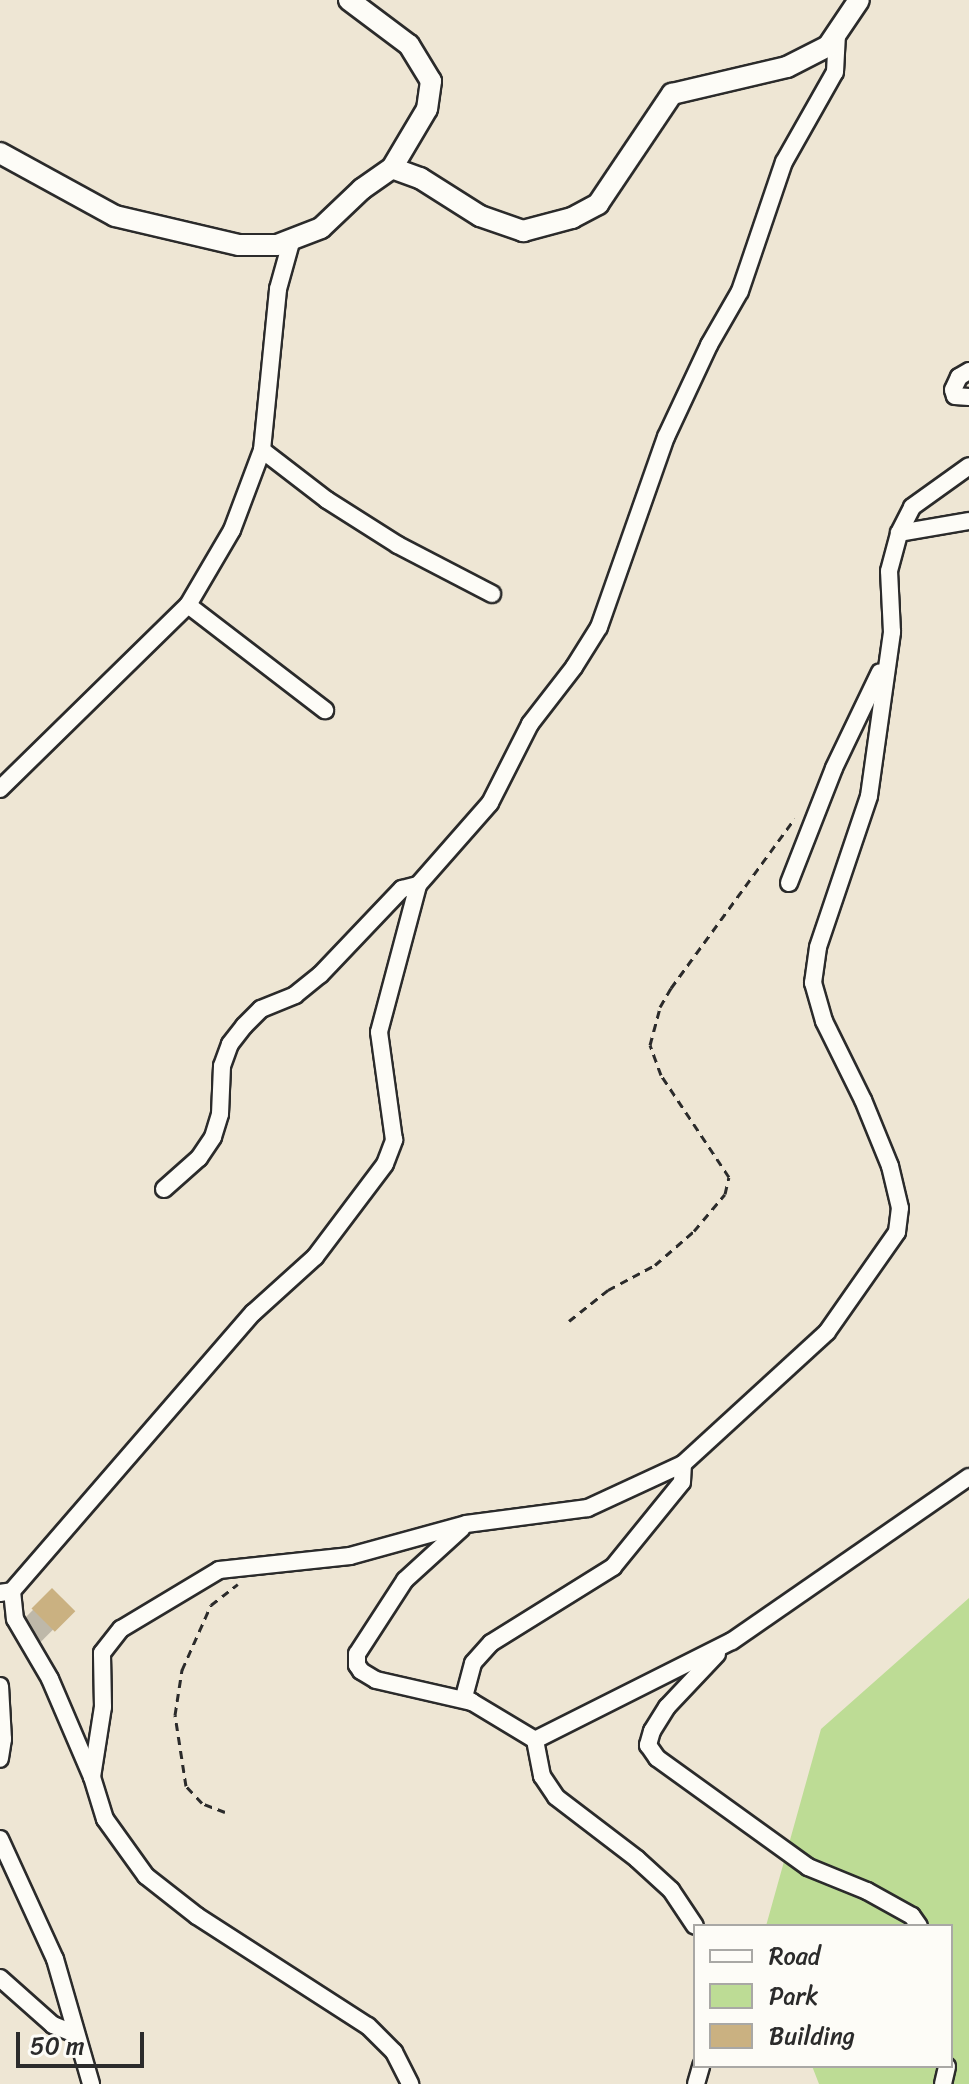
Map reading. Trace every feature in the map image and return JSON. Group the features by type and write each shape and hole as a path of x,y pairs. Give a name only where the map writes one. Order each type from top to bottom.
{"street":[{"path":"0,153 115,216 239,245 277,245 321,228 362,189 392,168 427,109 431,81 409,45 349,0"},
{"path":"392,168 420,178 480,216 523,231 572,218 598,204 672,94 787,67 828,46 859,0"},
{"path":"410,2084 394,2052 368,2026 197,1916 146,1876 105,1819 92,1777 50,1679 15,1619 6,1592 253,1313 315,1257 385,1164 394,1140 379,1032 418,885 490,803 530,724 574,667 599,627 666,437 709,345 740,291 784,162 835,72 837,32"},
{"path":"0,789 188,605 232,530 262,450 278,289 292,239"},
{"path":"969,371 959,377 953,390 955,396 969,397"},
{"path":"262,450 327,500 398,545 492,594"},
{"path":"92,1777 103,1707 102,1653 121,1629 219,1570 350,1556 466,1524 588,1508 683,1464 827,1332 897,1232 900,1208 890,1166 863,1100 824,1021 813,983 818,947 869,796 892,632 889,571 899,533 912,507 969,466"},
{"path":"899,533 969,521"},
{"path":"188,605 325,710"},
{"path":"789,883 834,768 888,656"},
{"path":"164,1189 199,1158 213,1137 220,1114 222,1066 230,1044 244,1026 261,1009 295,995 320,975 402,889 418,885"},
{"path":"683,1464 682,1482 613,1567 491,1643 473,1663 464,1697 535,1740 542,1776 556,1797 637,1859 671,1890 694,1924"},
{"path":"535,1740 727,1644 969,1477"},
{"path":"466,1524 405,1580 355,1659 361,1671 376,1680 472,1702"},
{"path":"727,1644 667,1707 648,1745 657,1758 808,1867 867,1891 912,1916 918,1924"},
{"path":"0,1686 3,1739 0,1759"},
{"path":"0,1839 55,1959 91,2084"},
{"path":"0,1978 53,2025 75,2034"}],"path":[{"path":"569,1321 608,1290 655,1265 694,1231 725,1194 729,1177 661,1075 650,1045 660,1007 671,988 796,818"},
{"path":"225,1812 202,1803 186,1786 175,1715 182,1670 211,1605 260,1567"}],"green space":[{"path":"969,1598 969,2084 819,2084 813,2068 953,2068 953,1924 767,1924 821,1729"}],"building":[{"path":"52,1588 75,1611 55,1632 31,1609"}]}
